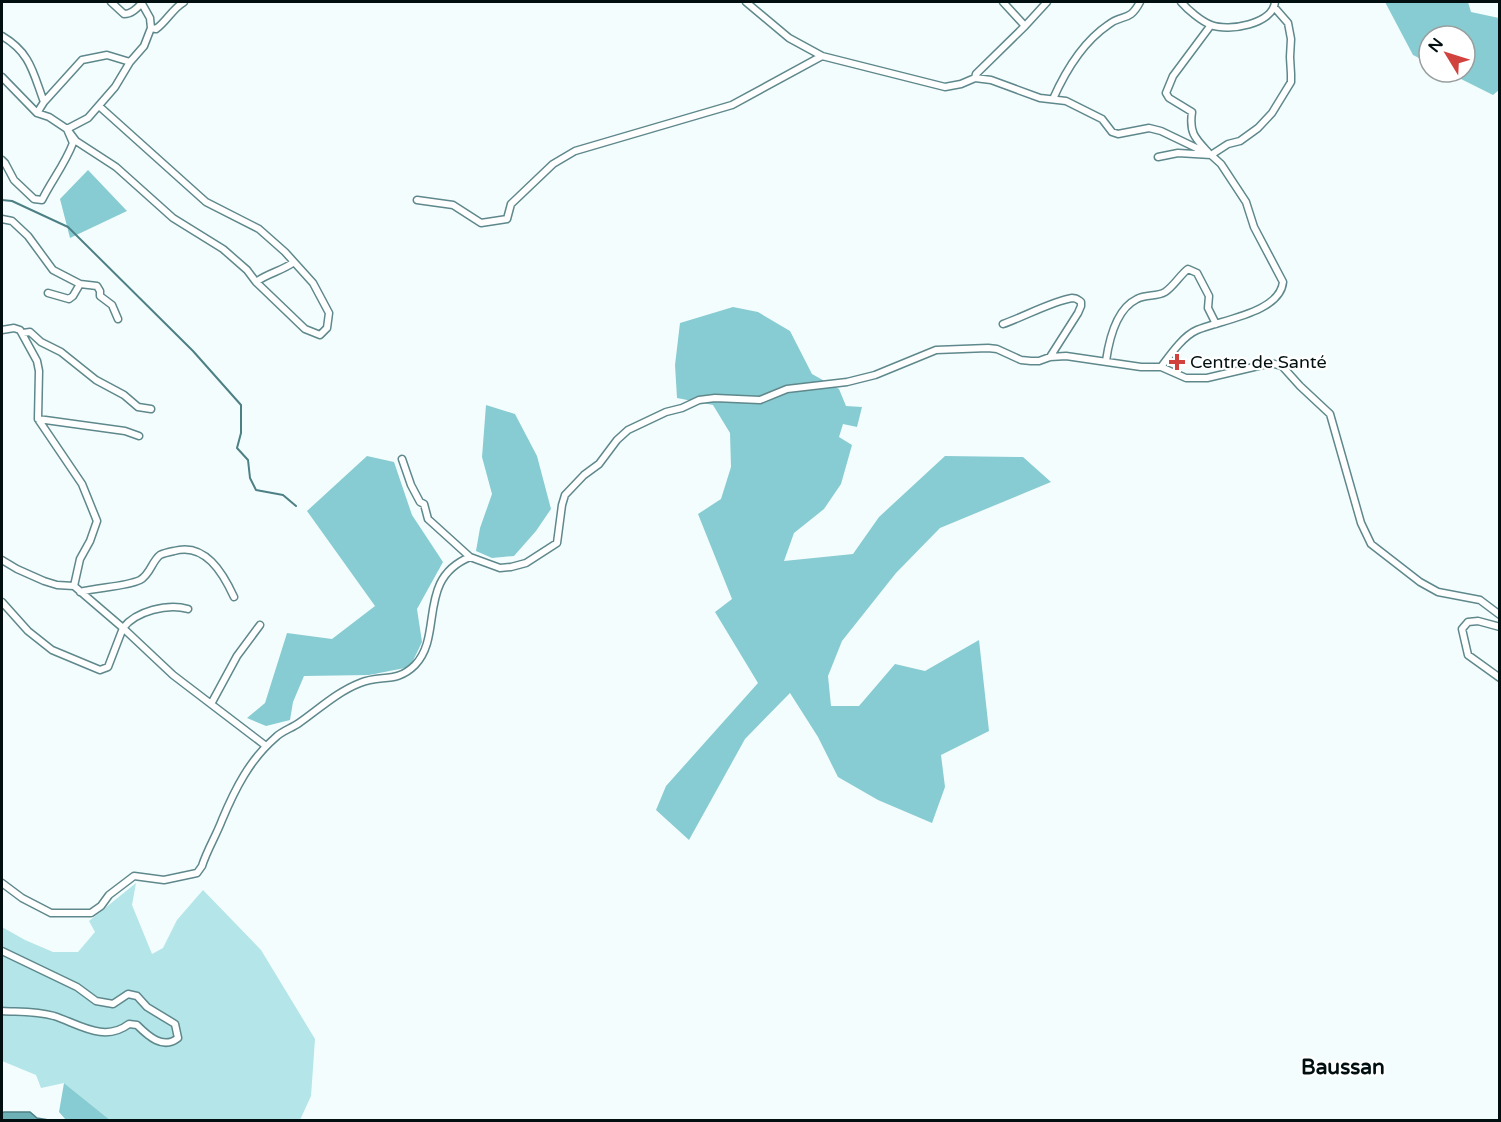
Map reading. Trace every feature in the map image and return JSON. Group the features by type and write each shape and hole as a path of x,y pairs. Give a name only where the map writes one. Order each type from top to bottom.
{"street":[{"path":"68,129 88,118 115,87 144,46 151,28 150,18 142,2 131,13 124,14 111,2"},
{"path":"151,28 156,29 164,23 184,2"},
{"path":"746,2 789,38 822,56 945,87 975,78 991,80 1040,98 1066,101 1085,109 1101,119 1112,132 1118,135 1149,128 1161,131 1211,155"},
{"path":"1003,2 1025,26"},
{"path":"975,78 976,74 1047,2"},
{"path":"1053,99 1061,81 1080,53 1108,25 1129,17 1140,2"},
{"path":"1158,157 1178,153 1211,155 1228,144 1240,141 1258,128 1272,113 1291,82 1291,39 1288,22 1275,4 1268,16 1251,25 1223,27 1211,25 1181,2"},
{"path":"1161,367 1183,340 1195,330 1267,305 1282,289 1283,282 1254,226 1246,202 1221,164 1192,132 1190,124 1192,112 1168,98 1167,93 1173,76 1211,25"},
{"path":"2,36 17,47 33,68 44,102"},
{"path":"37,113 82,60 107,55 130,63"},
{"path":"417,200 453,205 481,223 507,219 511,204 553,164 575,151 732,105 822,56"},
{"path":"2,77 37,113 50,117 68,129 76,141 116,167 173,218 223,249 306,329 320,335 327,328 329,313 313,283 294,262 259,229 206,202 99,106"},
{"path":"2,160 14,180 34,199 42,200 54,176 65,162 72,143 68,129"},
{"path":"2,219 12,221 28,236 53,270 80,284 96,286 100,291 100,296 112,305 118,319"},
{"path":"256,282 266,274 287,268 294,262"},
{"path":"1106,361 1114,327 1131,303 1138,298 1167,291 1188,269 1197,273 1209,296 1208,308 1216,324"},
{"path":"48,293 69,299 74,296 80,284"},
{"path":"1003,324 1072,298 1077,299 1081,302 1078,313 1050,357"},
{"path":"2,330 14,328 23,333 37,361 39,371 38,419 82,484 98,523 80,559 74,586"},
{"path":"23,333 30,332 41,342 61,352 96,380 124,395 138,407 151,409"},
{"path":"402,459 411,485 424,504 428,519 470,557 500,568 511,567 526,563 557,543 565,495 599,464 617,440 628,430 699,400 715,398 760,400 787,389 855,380 875,375 936,350 997,350 1021,360 1031,361 1066,356 1141,367 1161,367 1186,378 1207,378 1270,363 1282,366 1330,414 1361,523 1371,544 1438,592 1480,600 1500,615"},
{"path":"38,419 125,431 139,436"},
{"path":"80,591 137,581 146,575 162,554 180,549 192,549 212,561 225,577 234,597"},
{"path":"2,883 22,898 51,913 73,913 91,912 101,906 109,895 134,876 164,880 197,873 202,867 231,796 254,760 266,746 278,734 298,724 342,692 361,682 400,677 410,670 420,658 428,638 440,582 455,563 470,557"},
{"path":"2,560 44,581 57,585 74,586 173,675 266,746"},
{"path":"2,602 20,624 52,650 100,670 108,667 123,628 134,617 146,612 172,608 188,609"},
{"path":"1500,627 1478,621 1468,622 1462,629 1468,655 1500,678"},
{"path":"211,704 237,656 260,625"},
{"path":"2,951 77,987 88,996 106,1004 113,1004 128,994 137,996 147,1007 175,1024 178,1038 172,1043 160,1043 137,1025 129,1024 109,1033 84,1029 54,1016 2,1011"}],"shaded area":[{"path":"1385,2 1468,2 1471,12 1499,18 1499,90 1493,95 1471,84 1477,84 1477,24 1417,24 1417,57 1413,55"},
{"path":"88,170 127,211 70,238 60,199"},
{"path":"733,307 758,312 790,331 812,374 839,389 846,406 862,407 857,427 843,424 839,437 852,445 841,484 824,509 794,533 784,561 853,554 879,517 945,456 1023,457 1051,482 940,528 896,573 842,641 828,676 831,706 859,706 895,664 925,671 979,640 989,731 941,755 945,787 932,823 878,800 838,777 818,737 790,693 745,739 689,840 656,810 666,786 758,683 715,612 732,599 698,514 721,499 731,467 730,433 713,405 677,398 675,365 680,323"},
{"path":"486,405 515,414 537,456 551,509 536,531 514,556 492,558 476,551 480,528 492,494 482,457"},
{"path":"367,456 394,462 412,515 443,562 417,609 422,642 410,667 369,675 304,676 293,702 290,720 266,726 247,718 265,703 287,633 332,639 375,606 307,511"},
{"path":"136,883 132,905 152,954 163,948 177,920 203,890 261,950 315,1039 311,1096 300,1120 110,1120 64,1083 41,1088 36,1075 2,1061 2,927 53,952 78,952 95,932 89,921"},
{"path":"64,1083 110,1120 66,1120 59,1112"},
{"path":"4,1112 30,1112 37,1118 49,1120 2,1120"}],"waterway":[{"path":"2,200 12,201 68,227 193,351 241,405 241,433 237,448 248,460 250,478 256,490 283,495 296,506"}],"place":[{"name":"Centre de Santé","path":"1177,362"}],"district":[{"name":"Baussan","path":"1343,1067"}]}
